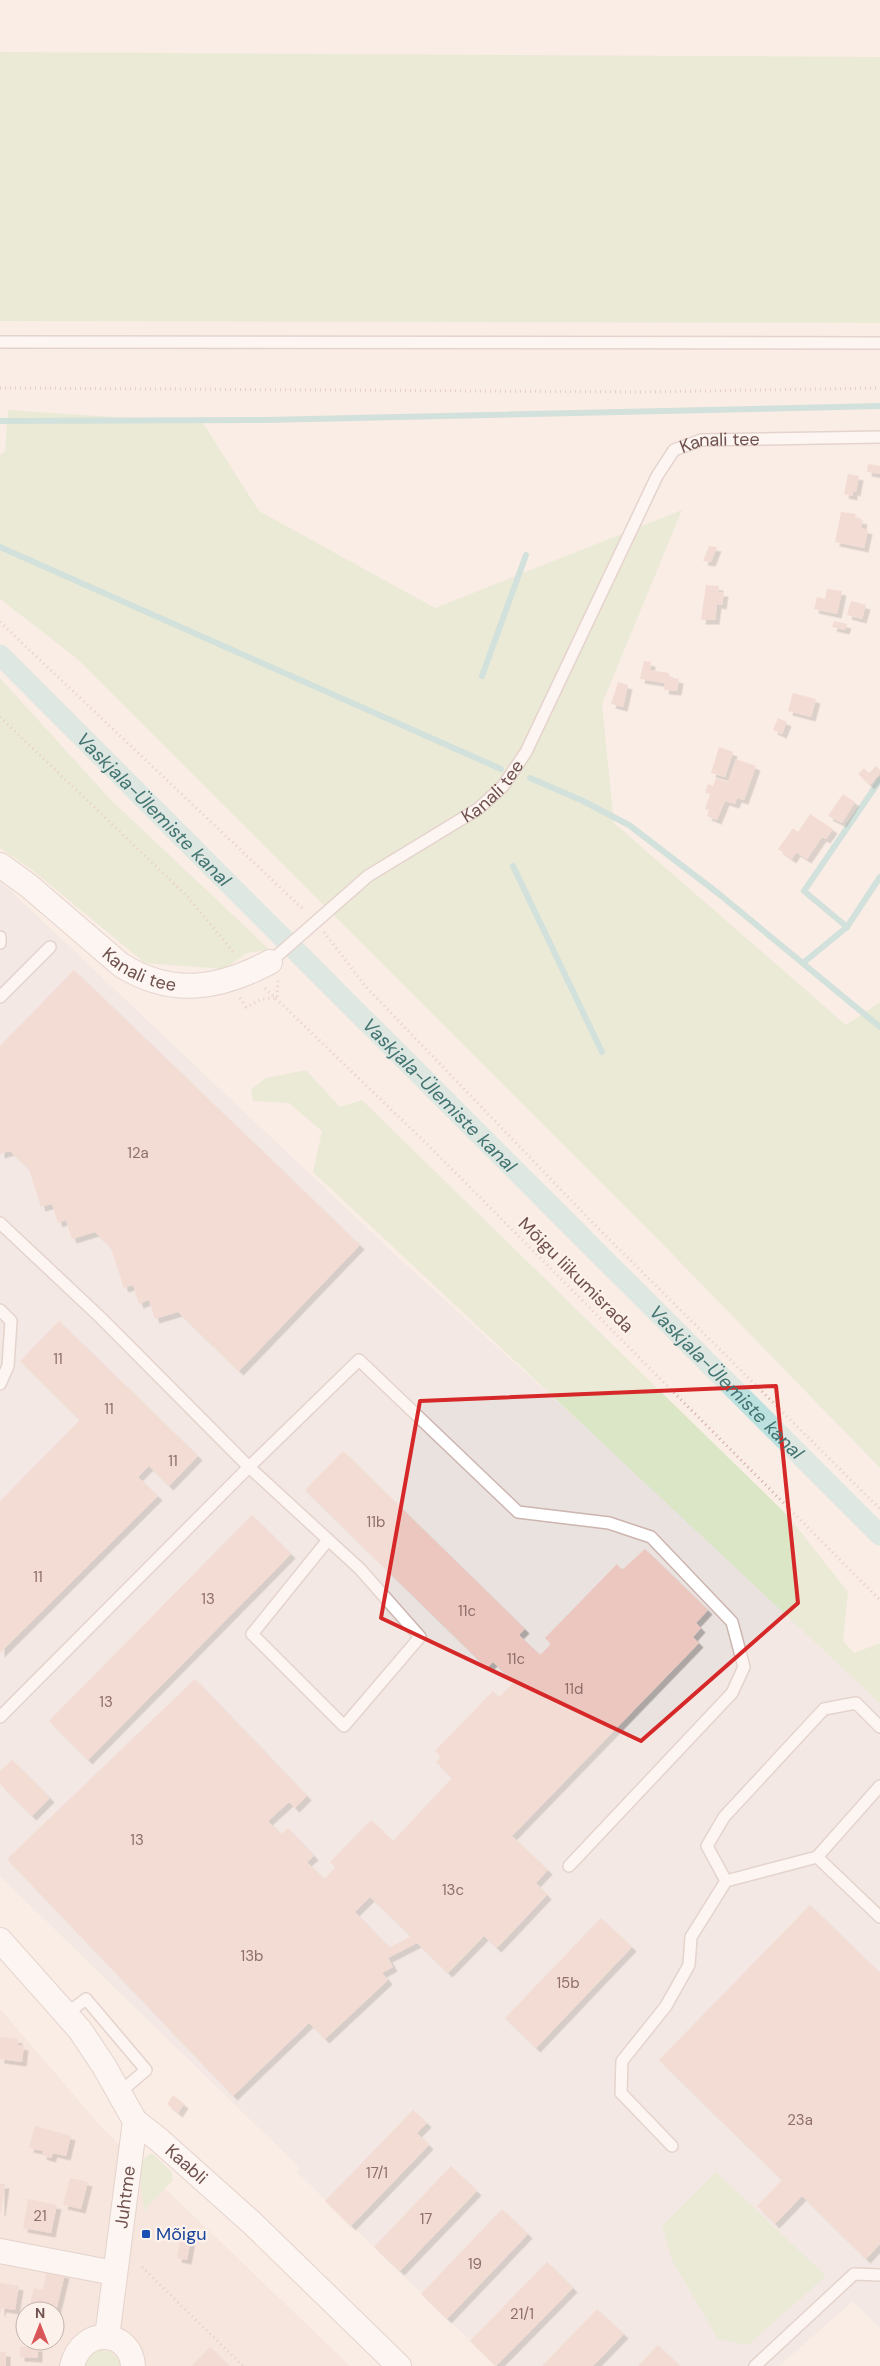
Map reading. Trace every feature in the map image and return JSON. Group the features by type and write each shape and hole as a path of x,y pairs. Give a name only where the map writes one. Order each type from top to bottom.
{"street":[{"name":"Kanali tee","path":"0,865 29,886 121,965 138,976 181,986 204,986 248,974 270,962"},
{"name":"Kaabli","path":"0,1940 66,2014 95,2051 135,2121 158,2139 250,2222 399,2366"},
{"name":"Juhtme","path":"107,2337 135,2121"},
{"path":"0,2251 114,2273"},
{"path":"72,2366 75,2354 83,2344 94,2338 107,2337 120,2342 129,2351 133,2366"}],"lane":[{"path":"0,342 880,343"},
{"name":"Kanali tee","path":"270,962 368,876 478,809 503,786 526,752 657,476 674,450 701,440 880,437"},
{"path":"0,937 0,943"},
{"path":"0,997 50,947"},
{"path":"2,1225 101,1318 249,1467 360,1569 420,1637 344,1726 252,1634 328,1540"},
{"path":"0,1310 11,1321 8,1366 0,1384"},
{"path":"0,1717 249,1467 359,1360 518,1512 609,1523 651,1537 732,1622 744,1667 732,1693 569,1866"},
{"path":"726,1881 707,1846 724,1817 824,1709 856,1702 880,1727"},
{"path":"672,2146 621,2093 622,2061 666,2006 689,1965 692,1937 726,1881 817,1857 880,1786"},
{"path":"817,1857 880,1917"},
{"path":"66,2014 86,1999 146,2070 120,2093"},
{"path":"755,2366 854,2274 880,2275"}],"path":[{"path":"0,388 640,392 880,388"},
{"path":"0,622 316,920 365,986 593,1223 880,1509"},
{"name":"Mõigu liikumisrada","path":"0,717 187,896 240,959 248,974 277,998 427,1144 880,1600"},
{"path":"142,2267 243,2366"}],"highlighted area":[{"path":"776,1386 798,1603 641,1741 381,1618 420,1401"}],"shaded area":[{"path":"0,881 406,1265 880,1693 880,2328 853,2301 779,2366 496,2366 297,2172 300,2168 0,1876"},
{"path":"0,2009 103,2129 350,2366 0,2366"}],"green space":[{"path":"0,52 880,57 880,323 0,321"},
{"path":"8,410 203,423 259,511 435,608 682,510 602,704 614,823 846,1025 880,1002 880,1468 644,1225 75,657 0,599 0,455 5,451"},
{"path":"0,678 111,800 270,950 247,953 224,969 145,963 32,870 0,848"},
{"path":"306,1070 340,1107 362,1100 788,1516 848,1592 843,1641 854,1653 880,1643 880,1703 313,1172 322,1131 289,1103 253,1101 251,1089 266,1078"},
{"path":"152,2153 172,2172 173,2180 149,2205 145,2212 140,2170 146,2157"},
{"path":"716,2172 826,2276 748,2345 718,2339 672,2260 662,2226"},
{"path":"100,2350 113,2354 118,2359 120,2366 85,2366 90,2355"}],"building":[{"path":"868,464 880,466 880,474 867,472"},
{"path":"848,474 859,476 856,492 853,491 853,496 844,494"},
{"path":"841,512 856,514 855,518 863,520 861,528 868,530 864,548 835,542"},
{"path":"709,546 717,547 711,562 703,561"},
{"path":"706,585 719,586 718,592 724,592 722,605 717,604 715,620 701,620"},
{"path":"827,589 842,591 837,614 814,609 817,597 825,599"},
{"path":"851,601 866,605 862,619 847,615"},
{"path":"834,621 847,624 845,630 832,627"},
{"path":"644,661 651,662 650,670 669,673 669,677 679,679 677,691 664,690 665,683 640,679"},
{"path":"618,682 628,685 623,707 611,704"},
{"path":"793,693 816,699 811,717 788,711"},
{"path":"778,718 787,722 782,734 773,730"},
{"path":"719,747 733,752 725,777 711,773"},
{"path":"736,759 756,766 744,800 737,798 735,804 725,801 717,820 707,816 709,810 705,809 710,794 705,793 708,784 713,786 716,778 728,782"},
{"path":"876,766 880,773 870,785 858,774 864,768 869,773"},
{"path":"843,794 855,802 842,823 828,816"},
{"path":"810,814 833,829 826,839 822,837 807,859 796,852 792,859 778,849 793,828 798,832"},
{"path":"74,970 360,1245 239,1371 178,1312 155,1319 149,1300 139,1304 133,1285 124,1288 111,1248 95,1232 72,1239 66,1220 58,1223 52,1204 41,1207 29,1169 10,1151 0,1154 0,1046"},
{"path":"59,1321 198,1456 169,1486 149,1466 138,1477 158,1496 0,1653 0,1501 80,1420 20,1361"},
{"path":"343,1451 525,1629 519,1635 540,1655 551,1644 545,1638 617,1564 622,1570 645,1549 708,1610 696,1623 701,1628 693,1637 699,1643 512,1836 548,1870 536,1883 547,1895 497,1948 484,1936 448,1973 417,1943 388,1958 393,1967 382,1973 388,1980 325,2039 309,2023 233,2096 7,1859 195,1679 307,1796 295,1808 289,1802 268,1821 281,1834 288,1828 314,1856 307,1862 324,1879 336,1867 330,1862 371,1820 393,1841 452,1778 436,1762 441,1757 435,1751 493,1691 499,1697 514,1682 493,1662 487,1668 305,1490","holes":["370,1897 411,1936 385,1950 389,1947 355,1912"]},
{"path":"252,1515 291,1554 88,1760 49,1721"},
{"path":"12,1760 50,1798 32,1816 0,1784 0,1771"},
{"path":"810,1905 880,1973 880,2244 866,2259 802,2196 775,2224 757,2206 782,2180 659,2060"},
{"path":"601,1918 632,1947 536,2048 505,2018"},
{"path":"0,2037 18,2039 18,2045 24,2046 22,2062 0,2059"},
{"path":"173,2095 184,2104 178,2113 167,2104"},
{"path":"413,2110 427,2123 417,2133 429,2145 351,2226 325,2201"},
{"path":"35,2126 71,2136 66,2156 53,2153 51,2158 42,2155 43,2151 29,2148"},
{"path":"451,2166 477,2191 400,2271 374,2247"},
{"path":"70,2178 88,2182 81,2209 63,2205"},
{"path":"0,2184 5,2184 1,2212 0,2212"},
{"path":"28,2199 57,2205 51,2233 23,2228"},
{"path":"502,2209 528,2234 447,2319 421,2294"},
{"path":"182,2231 192,2233 187,2260 177,2258"},
{"path":"547,2262 573,2288 496,2366 470,2341"},
{"path":"47,2270 65,2274 58,2301 31,2301 34,2288 43,2290"},
{"path":"0,2283 19,2286 15,2310 2,2308 0,2313"},
{"path":"597,2309 624,2334 593,2366 542,2366"},
{"path":"658,2345 680,2366 638,2366"},
{"path":"210,2347 229,2366 191,2366"},
{"path":"20,2351 38,2351 38,2358 20,2357"},
{"path":"0,2352 6,2352 6,2366 0,2366"}],"waterway":[{"path":"0,421 265,420 880,406"},
{"path":"0,547 501,769"},
{"path":"482,676 526,555"},
{"name":"Vaskjala-Ülemiste kanal","path":"0,655 880,1535"},
{"path":"530,778 583,801 629,825 719,894 880,1027"},
{"path":"847,927 804,891 880,780"},
{"path":"513,866 602,1052"},
{"path":"803,963 847,927 880,877"}],"place":[{"name":"Mõigu","path":"146,2234"}]}
